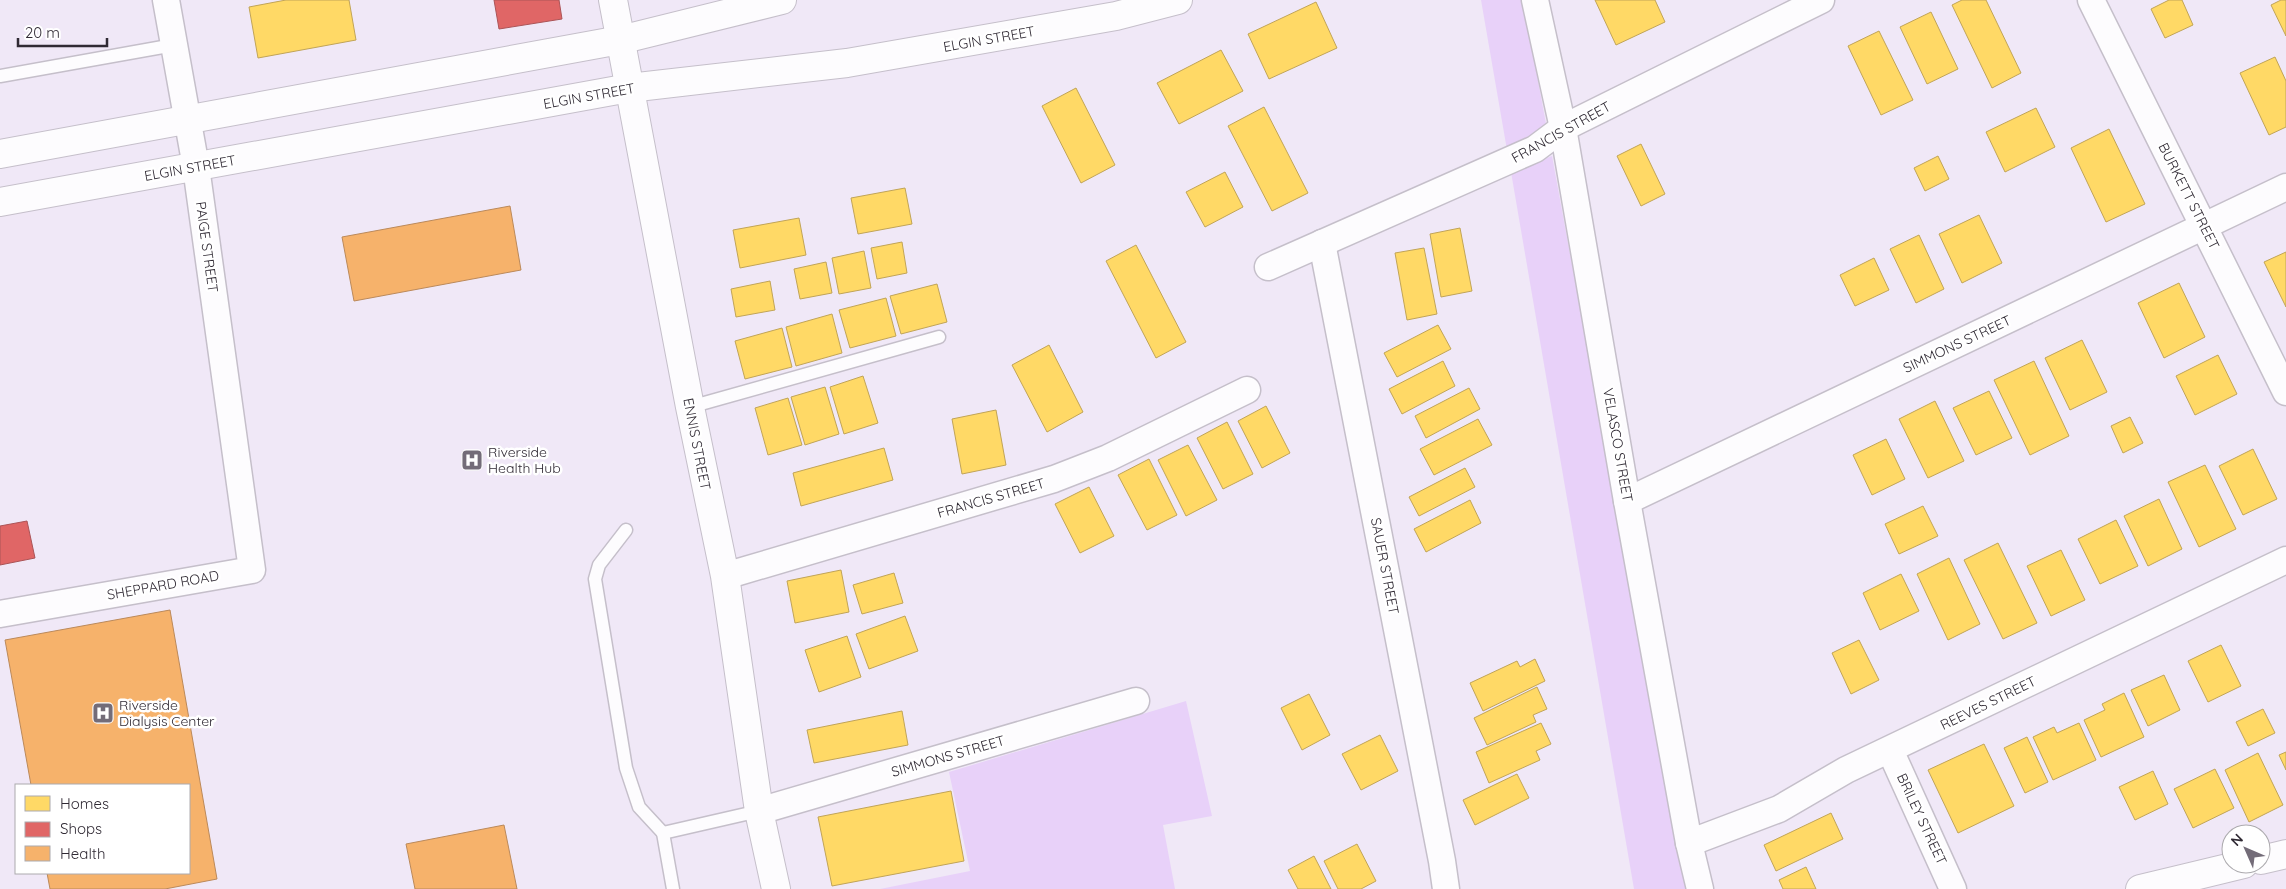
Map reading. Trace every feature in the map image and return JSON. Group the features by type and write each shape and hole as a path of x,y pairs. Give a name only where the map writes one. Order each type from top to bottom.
{"main road":[{"name":"ENNIS STREET","path":"613,0 690,407 725,576 759,811 776,889"},
{"path":"0,154 620,40 782,0"},
{"name":"ELGIN STREET","path":"0,202 629,88 847,63 1096,10 1178,0"},
{"path":"2271,858 2286,854"},
{"path":"2140,889 2221,870"}],"street":[{"name":"PAIGE STREET","path":"166,0 196,167 241,495"},
{"name":"VELASCO STREET","path":"1536,0 1564,128 1627,501 1689,843 1700,889"},
{"name":"FRANCIS STREET","path":"1268,267 1535,149 1564,128 1821,0"},
{"name":"BURKETT STREET","path":"2091,0 2286,392"},
{"name":"SIMMONS STREET","path":"1627,501 2286,187"},
{"name":"SAUER STREET","path":"1322,243 1439,841 1446,889"},
{"name":"FRANCIS STREET","path":"725,576 1054,479 1108,458 1247,390"},
{"name":"SHEPPARD ROAD","path":"0,614 252,570 241,495"},
{"name":"REEVES STREET","path":"1689,843 1779,809 1846,770 2286,560"},
{"name":"SIMMONS STREET","path":"759,811 1136,701"},
{"name":"BRILEY STREET","path":"1890,750 1953,889"}],"lane":[{"path":"0,76 174,45"},
{"path":"690,407 940,337"},
{"path":"626,530 598,565 595,579 626,768 639,807 663,833 673,889"},
{"path":"663,833 759,811"}],"shaded area":[{"path":"1481,0 1523,0 1547,129 1507,150"},
{"path":"1552,156 1687,889 1634,889 1511,172"},
{"path":"1186,701 1212,816 1163,825 1175,889 880,889 970,871 949,772"}],"building: Homes":[{"path":"286,0 349,0 356,40 258,58 249,7"},
{"path":"1595,0 1655,0 1665,22 1616,45"},
{"path":"1962,0 1986,0 2021,73 1992,88 1952,5"},
{"path":"2169,0 2182,0 2193,25 2165,38 2151,9"},
{"path":"2281,0 2286,0 2286,36 2271,5"},
{"path":"1316,2 1337,48 1269,79 1248,34"},
{"path":"1931,12 1958,69 1927,84 1900,27"},
{"path":"1879,31 1913,100 1881,115 1848,46"},
{"path":"1221,50 1243,91 1179,124 1157,83"},
{"path":"2275,57 2286,81 2286,127 2269,135 2240,73"},
{"path":"1076,88 1115,165 1081,183 1042,106"},
{"path":"1264,107 1308,193 1272,211 1228,126"},
{"path":"2036,108 2055,147 2005,172 1986,132"},
{"path":"2109,129 2145,204 2106,222 2071,148"},
{"path":"1641,144 1665,194 1641,206 1617,156"},
{"path":"1938,156 1949,179 1925,191 1914,168"},
{"path":"1225,172 1243,207 1205,227 1186,192"},
{"path":"905,188 912,224 858,234 851,198"},
{"path":"1979,215 2002,263 1962,283 1939,234"},
{"path":"799,218 806,255 740,268 733,230"},
{"path":"1460,228 1472,291 1441,297 1430,234"},
{"path":"1919,235 1944,289 1916,303 1890,249"},
{"path":"902,242 907,273 877,279 871,248"},
{"path":"1136,245 1186,342 1156,358 1106,261"},
{"path":"1424,248 1437,314 1407,320 1395,253"},
{"path":"864,251 871,288 839,294 832,258"},
{"path":"2286,252 2286,307 2264,262"},
{"path":"1874,258 1889,290 1855,306 1840,275"},
{"path":"826,262 832,293 800,299 794,269"},
{"path":"770,281 775,310 736,317 731,289"},
{"path":"2179,283 2205,337 2164,358 2138,303"},
{"path":"937,284 947,322 901,334 890,296"},
{"path":"886,298 896,336 850,348 839,310"},
{"path":"832,314 842,353 796,366 786,327"},
{"path":"1438,325 1451,349 1397,377 1384,353"},
{"path":"782,328 792,367 745,379 735,341"},
{"path":"2082,340 2107,392 2070,410 2045,358"},
{"path":"1049,345 1083,412 1047,432 1012,365"},
{"path":"2218,355 2237,394 2195,415 2176,376"},
{"path":"1443,361 1455,386 1402,414 1389,389"},
{"path":"2034,361 2069,436 2030,455 1994,380"},
{"path":"863,376 878,423 844,434 830,387"},
{"path":"825,387 839,434 805,445 791,397"},
{"path":"1469,388 1480,409 1426,438 1415,416"},
{"path":"1989,391 2012,438 1976,455 1953,408"},
{"path":"788,398 802,445 768,455 755,408"},
{"path":"1935,401 1964,461 1928,478 1899,419"},
{"path":"1266,406 1290,453 1262,468 1238,421"},
{"path":"996,410 1006,465 962,474 952,419"},
{"path":"2130,417 2143,443 2123,453 2111,426"},
{"path":"1478,419 1492,445 1434,475 1420,449"},
{"path":"1227,422 1253,474 1223,489 1197,438"},
{"path":"1886,439 1905,479 1872,495 1853,455"},
{"path":"1188,445 1217,500 1186,516 1158,460"},
{"path":"884,448 893,480 801,506 793,473"},
{"path":"2253,449 2277,499 2243,515 2219,466"},
{"path":"1149,459 1177,515 1147,530 1118,475"},
{"path":"2205,465 2236,529 2199,547 2168,482"},
{"path":"1465,468 1475,487 1419,516 1409,497"},
{"path":"1089,487 1114,536 1080,553 1055,504"},
{"path":"2159,499 2182,549 2148,566 2124,516"},
{"path":"1470,500 1481,523 1426,552 1414,529"},
{"path":"1923,506 1938,536 1899,554 1885,524"},
{"path":"2116,520 2138,566 2100,584 2078,539"},
{"path":"1998,543 2037,623 2003,639 1964,560"},
{"path":"2061,550 2085,600 2051,616 2027,566"},
{"path":"1949,558 1980,624 1948,640 1917,574"},
{"path":"841,570 849,612 795,623 787,581"},
{"path":"894,573 903,603 862,614 853,585"},
{"path":"1901,574 1919,611 1880,630 1863,593"},
{"path":"905,616 918,651 869,669 856,634"},
{"path":"847,636 861,677 819,692 805,650"},
{"path":"1859,640 1879,680 1851,694 1832,653"},
{"path":"2221,645 2241,686 2208,702 2188,661"},
{"path":"1535,659 1545,681 1483,711 1470,683 1517,661 1520,667"},
{"path":"2164,675 2180,710 2148,726 2131,690"},
{"path":"1537,687 1547,709 1533,715 1536,722 1487,745 1474,718"},
{"path":"2124,693 2144,737 2101,757 2084,720 2105,710 2102,704"},
{"path":"1309,694 1330,735 1302,750 1281,708"},
{"path":"2263,709 2275,733 2248,746 2236,722"},
{"path":"902,711 908,745 814,763 807,730"},
{"path":"1541,723 1551,744 1536,751 1540,760 1489,783 1476,752"},
{"path":"2079,723 2096,760 2053,780 2033,737 2054,727 2057,733"},
{"path":"1380,735 1398,771 1361,790 1342,754"},
{"path":"2027,737 2048,782 2025,793 2004,748"},
{"path":"1984,744 2014,806 1958,833 1928,770"},
{"path":"2286,752 2286,770 2279,755"},
{"path":"2258,753 2283,805 2249,822 2225,770"},
{"path":"2215,769 2234,808 2193,828 2174,789"},
{"path":"2153,771 2168,804 2135,820 2119,787"},
{"path":"1517,774 1529,798 1475,825 1463,800"},
{"path":"951,791 964,861 832,886 818,817"},
{"path":"1831,813 1843,839 1776,871 1764,845"},
{"path":"1357,844 1376,881 1361,889 1338,889 1324,861"},
{"path":"1314,856 1331,889 1298,889 1288,870"},
{"path":"1806,867 1816,889 1783,889 1779,880"}],"building: Shops":[{"path":"494,0 559,0 562,19 499,29"},
{"path":"27,521 35,558 0,565 0,526"}],"building: Health":[{"path":"510,206 521,270 354,301 342,237"},
{"name":"Riverside Dialysis Center","path":"170,610 217,879 165,889 50,889 47,874 190,874 190,784 31,784 5,640"},
{"path":"504,825 517,889 415,889 406,844"}],"place":[{"name":"Riverside Health Hub","path":"472,460"},
{"name":"Riverside Dialysis Center","path":"103,713"}]}
